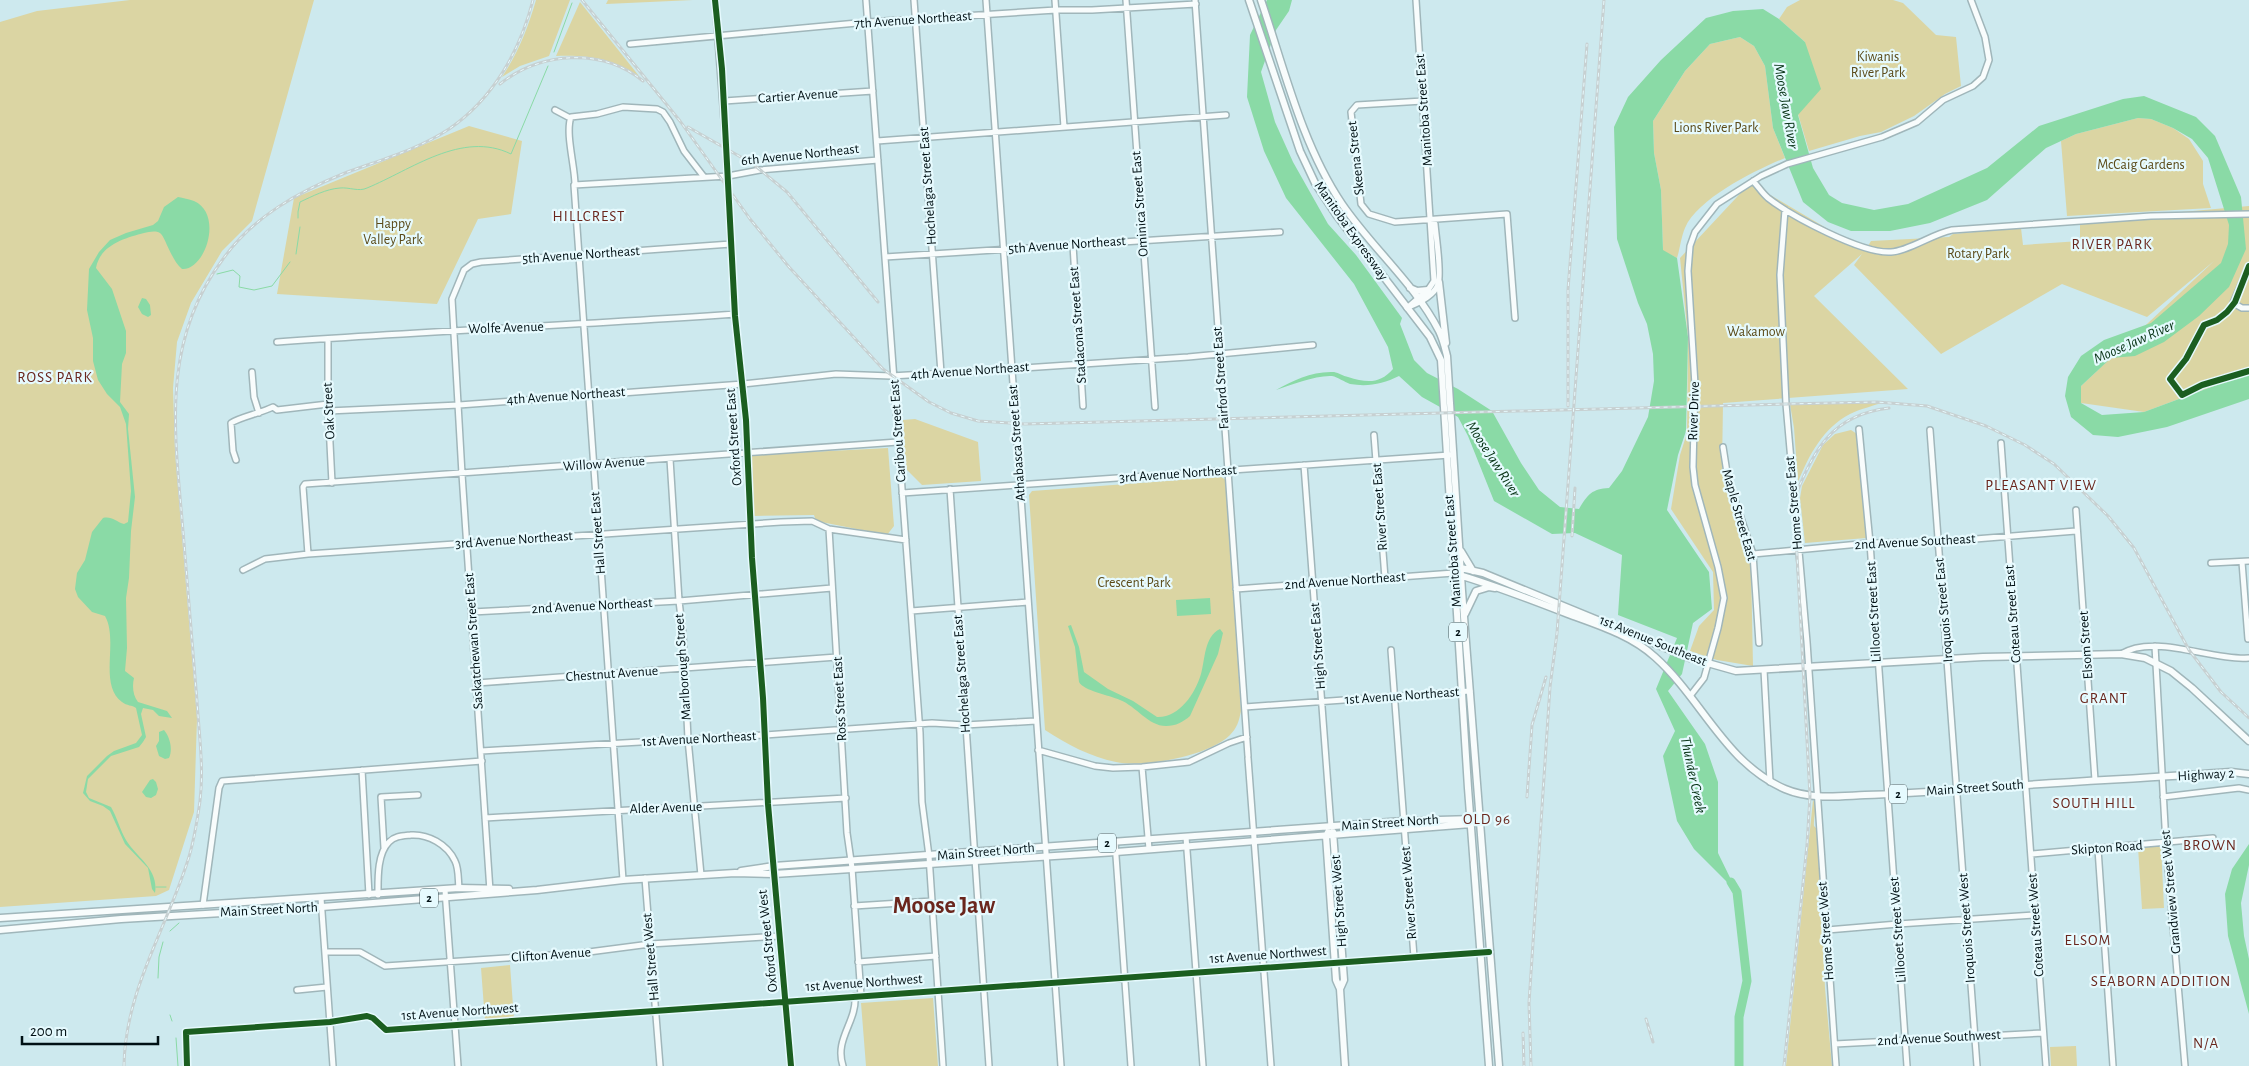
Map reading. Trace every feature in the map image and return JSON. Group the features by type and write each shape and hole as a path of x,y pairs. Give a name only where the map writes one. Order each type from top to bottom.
{"main road":[{"name":"Manitoba Expressway","path":"1249,0 1300,150 1316,183 1337,216 1430,338 1445,367"},
{"name":"Manitoba Expressway","path":"1261,0 1312,148 1326,178 1343,205 1419,300 1439,332 1447,356 1445,367"},
{"path":"1439,282 1447,356"},
{"path":"1410,288 1417,291 1428,290"},
{"name":"Manitoba Street East","path":"1445,367 1454,573 1480,821 1499,1066"},
{"name":"Manitoba Street East","path":"1450,455 1460,548 1471,821 1489,1066"},
{"path":"1460,548 1473,571"},
{"name":"1st Avenue Southeast","path":"1454,573 1473,571 1595,618 1708,665 1736,671 2016,656 2122,654 2145,658 2178,677 2249,741"},
{"name":"1st Avenue Southeast","path":"1461,572 1614,632"},
{"name":"2","path":"1464,617 1476,591 1489,587 1501,589"},
{"name":"Main Street South","path":"1614,632 1638,644 1662,664 1690,696 1734,753 1755,772 1770,782 1797,793 1816,796 1888,794 2162,777"},
{"name":"Highway 2","path":"2162,777 2231,772 2249,774"},
{"name":"Main Street North","path":"734,873 774,866 851,865 929,860 1045,847 1404,821 1480,821"},
{"name":"Main Street North","path":"974,856 1046,856 1116,852 1326,836 1471,821"},
{"name":"High Street West","path":"1330,827 1334,835 1343,962 1344,980 1340,989"},
{"name":"High Street West","path":"1330,827 1326,836 1336,980 1340,989 1345,1066"},
{"name":"Main Street North","path":"0,930 121,919 322,907 490,892 537,890 645,878 734,873 774,874 851,865"},
{"name":"Main Street North","path":"0,918 459,888 490,892"}],"street":[{"name":"Oxford Street East","path":"716,0 724,101 735,314 743,384 754,595 774,874"},
{"name":"Caribou Street East","path":"866,0 920,733 922,802 929,860 943,1066"},
{"name":"Hochelaga Street East","path":"914,0 941,372"},
{"name":"Athabasca Street East","path":"986,0 1061,1066"},
{"path":"1055,0 1064,127"},
{"name":"Ominica Street East","path":"1126,0 1155,408"},
{"name":"Manitoba Street East","path":"1416,0 1439,282"},
{"name":"River Drive","path":"1690,696 1704,678 1724,598 1718,567 1695,485 1693,467 1695,385 1688,271 1690,246 1695,232 1717,204 1753,180 1787,164 1882,137 1917,122 1943,100 1973,86 1983,77 1988,67 1988,51 1981,24 1971,0"},
{"name":"7th Avenue Northeast","path":"630,44 868,22 1056,10 1126,8 1196,2"},
{"name":"Fairford Street East","path":"1196,2 1202,117 1271,1066"},
{"name":"Cartier Avenue","path":"724,101 873,91"},
{"name":"Skeena Street","path":"1423,102 1357,105 1353,108 1351,112 1353,140 1361,204 1369,214 1396,222 1507,214 1515,318"},
{"path":"555,110 570,118 573,116 597,114 623,107 657,109 663,112 670,122 684,151 704,177"},
{"name":"6th Avenue Northeast","path":"876,141 1226,115"},
{"name":"Hall Street East","path":"570,118 569,129 623,880"},
{"name":"6th Avenue Northeast","path":"574,185 728,176 760,170 878,160"},
{"path":"1753,180 1766,196 1785,210 1848,241 1880,252 1892,252 1938,233 1952,230 2142,217 2248,214"},
{"name":"Home Street East","path":"1785,210 1780,275 1781,312 1786,404 1809,668 1816,796"},
{"name":"Manitoba Street East","path":"1428,290 1434,281 1430,224 1433,220"},
{"name":"5th Avenue Northeast","path":"885,257 1280,232"},
{"name":"5th Avenue Northeast","path":"452,299 464,270 472,264 481,262 731,244"},
{"name":"Stadacona Street East","path":"1073,245 1084,406"},
{"path":"2249,266 2233,303 2242,308 2249,308"},
{"path":"1407,308 1434,291 1439,282"},
{"path":"1419,300 1428,290"},
{"name":"Saskatchewan Street East","path":"452,299 490,892"},
{"name":"Wolfe Avenue","path":"277,342 454,330 583,325 735,314"},
{"name":"Oak Street","path":"328,339 328,410 332,482"},
{"name":"4th Avenue Northeast","path":"328,410 459,405 743,384 836,374 894,376 1081,364 1312,345"},
{"path":"252,372 254,397 259,413"},
{"path":"236,460 233,451 231,423 237,419 273,408 277,410 328,404"},
{"name":"Lillooet Street East","path":"1859,429 1870,543 1877,664 1888,794"},
{"name":"Iroquois Street East","path":"1930,430 1957,790"},
{"name":"River Street East","path":"1374,435 1385,578"},
{"name":"Willow Avenue","path":"308,554 302,487 305,484 670,459 747,451 898,442"},
{"name":"Coteau Street East","path":"2001,443 2026,785"},
{"name":"Maple Street East","path":"1723,447 1728,479 1753,554 1759,643"},
{"name":"3rd Avenue Northeast","path":"902,493 1450,455"},
{"name":"Marlborough Street","path":"670,459 688,739 701,875"},
{"name":"High Street East","path":"1304,465 1330,827"},
{"name":"Hochelaga Street East","path":"950,490 989,1066"},
{"name":"Elsom Street","path":"2076,510 2095,780"},
{"name":"3rd Avenue Northeast","path":"243,570 265,559 308,554 812,521 828,529 906,540"},
{"name":"Ross Street East","path":"828,529 858,962 858,996 856,1006 841,1043 843,1066"},
{"name":"2nd Avenue Southeast","path":"1753,554 1870,543 1938,542 2076,531"},
{"path":"2211,563 2249,561"},
{"path":"2242,562 2248,639"},
{"name":"2nd Avenue Northeast","path":"1236,589 1454,573"},
{"name":"2nd Avenue Northeast","path":"472,612 679,601 832,588"},
{"path":"911,611 1028,602"},
{"name":"1st Avenue Southeast","path":"2122,654 2127,651 2155,646 2189,650 2217,657 2249,658"},
{"name":"Grandview Street West","path":"2155,646 2162,742 2166,844 2185,1066"},
{"path":"1391,650 1404,829"},
{"name":"Chestnut Avenue","path":"477,683 837,657"},
{"path":"1764,670 1770,782"},
{"name":"1st Avenue Northeast","path":"1245,707 1466,691"},
{"name":"1st Avenue Northeast","path":"481,751 765,735 932,723 965,725 1036,721"},
{"path":"920,733 932,723"},
{"path":"1038,750 1095,766 1113,768 1142,767 1189,762 1229,743 1247,737"},
{"path":"203,905 219,788 222,781 482,761"},
{"path":"1142,767 1149,849"},
{"path":"362,770 369,895"},
{"name":"Coteau Street West","path":"2026,785 2046,1066"},
{"path":"2163,798 2239,788 2249,790"},
{"name":"Iroquois Street West","path":"1957,790 1977,1066"},
{"name":"Lillooet Street West","path":"1888,794 1907,1066"},
{"path":"384,851 381,797 418,795"},
{"name":"Home Street West","path":"1816,796 1836,1066"},
{"name":"Alder Avenue","path":"486,818 768,804 846,798"},
{"name":"River Street West","path":"1404,829 1414,957"},
{"path":"378,894 378,871 388,843 396,837 421,835 431,838 444,847 455,861 459,888"},
{"path":"1186,837 1202,1066"},
{"name":"Skipton Road","path":"2031,854 2166,844 2212,838"},
{"path":"1115,842 1131,1066"},
{"path":"2098,849 2113,1066"},
{"name":"Oxford Street West","path":"774,874 787,1001 791,1066"},
{"name":"Hall Street West","path":"645,878 660,1066"},
{"path":"445,890 458,1066"},
{"path":"321,898 333,1066"},
{"path":"854,906 932,901"},
{"path":"1827,930 2036,915"},
{"name":"Clifton Avenue","path":"325,952 360,952 385,966 581,953 650,944 780,936"},
{"name":"1st Avenue Northwest","path":"187,1066 186,1032 330,1022 367,1016 373,1018 386,1030 1489,952"},
{"path":"858,962 936,956"},
{"path":"297,990 327,987"},
{"name":"2nd Avenue Southwest","path":"1835,1044 2043,1033"},
{"path":"783,1066 791,1066"}],"green space":[{"path":"130,0 314,0 252,221 222,251 191,303 177,342 173,388 175,452 197,718 194,812 169,890 156,896 0,907 0,22 37,11"},
{"path":"536,0 570,0 549,56 520,66 502,77 522,40"},
{"path":"608,0 693,0 606,4"},
{"name":"Kiwanis River Park","path":"1800,0 1893,0 1903,3 1936,35 1956,37 1961,86 1945,94 1914,116 1881,132 1809,151 1798,114 1805,42 1779,19 1787,7"},
{"path":"580,2 639,76 609,61 580,56 556,56"},
{"name":"Lions River Park","path":"1740,37 1754,46 1765,66 1773,128 1785,158 1729,186 1702,206 1685,228 1677,258 1663,251 1661,190 1654,153 1653,121 1685,71 1710,44"},
{"name":"McCaig Gardens","path":"2138,118 2151,119 2173,128 2189,139 2203,161 2203,184 2211,208 2067,216 2061,141 2076,134"},
{"name":"Happy Valley Park","path":"469,126 522,141 511,214 478,219 437,304 277,294 294,198"},
{"path":"1750,183 1865,251 1871,241 1949,237 1953,234 2021,228 2023,245 2080,241 2080,221 2249,206 2249,373 2144,412 2081,403 2081,386 2214,261 2147,317 2062,284 1941,354 1854,265 1862,254 1814,296 1908,389 1723,403 1722,467 1751,567 1753,666 1717,660 1690,651 1699,626 1714,610 1713,572 1671,509 1680,455 1687,433 1688,337 1680,258"},
{"path":"1884,402 1850,414 1832,427 1812,452 1798,482 1794,428 1790,404"},
{"path":"915,419 978,442 981,481 922,485 905,468 903,420"},
{"path":"1851,430 1857,434 1866,538 1805,543 1800,498 1802,486 1823,445 1835,434"},
{"path":"888,448 894,526 887,535 816,521 814,515 754,516 750,455"},
{"name":"Crescent Park","path":"1221,477 1226,480 1241,711 1234,730 1230,735 1207,749 1176,759 1159,762 1128,763 1106,760 1088,753 1045,730 1029,495 1032,491"},
{"path":"1813,800 1815,806 1814,826 1817,829 1825,988 1832,1066 1786,1066"},
{"path":"2161,845 2164,908 2142,909 2138,847"},
{"path":"510,965 514,1019 485,1021 481,968"},
{"path":"933,998 938,1066 866,1066 861,1003"},
{"path":"2076,1046 2077,1066 2051,1066 2050,1047"}],"water":[{"name":"Moose Jaw River","path":"1267,0 1292,0 1289,11 1276,30 1261,72 1275,122 1293,162 1328,224 1356,255 1402,318 1400,324 1414,360 1427,373 1458,389 1492,411 1521,463 1539,490 1560,507 1579,509 1591,493 1609,488 1622,471 1648,417 1654,381 1653,354 1647,324 1617,239 1614,127 1628,97 1661,60 1706,18 1733,11 1763,9 1779,19 1805,42 1821,89 1798,115 1813,168 1829,195 1842,203 1874,210 1908,204 1987,168 2039,126 2123,99 2144,96 2196,117 2215,136 2241,197 2246,249 2229,287 2199,316 2164,342 2135,356 2111,358 2081,386 2081,403 2102,415 2144,412 2249,373 2249,399 2167,427 2118,437 2093,435 2071,417 2065,396 2068,377 2081,356 2104,340 2151,323 2221,263 2228,244 2229,225 2208,158 2192,139 2173,128 2151,119 2138,118 2076,134 2046,148 1987,200 1930,223 1890,231 1851,231 1828,222 1803,202 1773,128 1765,66 1754,46 1740,37 1710,44 1685,71 1653,121 1654,153 1661,190 1663,250 1677,258 1688,337 1686,431 1678,455 1667,510 1709,572 1712,609 1693,623 1682,674 1668,691 1705,744 1718,782 1718,853 1737,892 1694,849 1677,821 1663,756 1675,731 1656,689 1677,638 1618,615 1622,555 1575,533 1552,534 1494,501 1468,436 1458,417 1422,397 1399,376 1381,383 1363,385 1350,384 1332,376 1326,376 1276,390 1296,380 1318,373 1334,372 1346,377 1373,381 1388,374 1393,369 1388,347 1354,284 1286,198 1264,151 1247,97 1250,35"},
{"path":"178,197 194,201 203,208 208,217 208,241 198,261 190,267 182,269 162,235 158,232 152,232 129,237 114,244 98,260 96,268 112,289 126,331 126,353 122,364 120,402 129,414 128,429 135,497 126,598 127,648 125,671 134,678 133,691 138,702 167,711 172,718 159,716 153,710 143,708 141,714 146,737 143,742 139,747 111,756 88,779 86,792 89,798 111,807 126,840 146,864 154,877 155,893 152,889 148,868 125,844 110,811 90,801 83,793 87,776 107,756 114,751 136,743 142,735 136,708 122,702 115,694 111,684 110,637 109,626 105,616 92,612 78,597 75,589 77,573 85,560 92,532 103,518 111,518 124,524 128,522 131,491 126,424 120,407 107,394 98,380 93,361 93,338 87,310 89,269 99,252 110,240 153,225 158,221 164,207"},
{"path":"142,298 146,299 150,305 151,315 148,317 142,314 138,307"},
{"path":"1210,598 1211,614 1177,616 1176,600"},
{"path":"1071,625 1079,647 1084,672 1108,689 1133,701 1157,717 1172,714 1190,697 1198,682 1211,637 1220,629 1223,633 1218,654 1190,716 1179,723 1166,726 1153,723 1126,703 1086,688 1079,682 1075,647 1068,626"},
{"path":"164,730 171,747 169,758 165,759 159,756 156,746 159,741 159,732"},
{"path":"153,779 158,789 156,795 151,798 146,797 142,792 150,780"},
{"path":"2249,844 2249,865 2241,903 2244,936 2249,959 2249,1014 2228,936 2225,894 2232,869"}],"waterway":[{"path":"554,52 572,3"},
{"path":"298,218 300,202 315,195 343,188 364,189 437,155 456,149 474,147 493,148 511,154 548,66"},
{"path":"296,254 300,227"},
{"path":"217,274 233,270 240,276 239,287 254,290 272,286 290,262"},
{"name":"Thunder Creek","path":"1731,882 1737,892 1747,981 1739,1017 1739,1066"},
{"path":"156,887 166,887"},
{"path":"170,931 179,923"},
{"path":"158,978 159,957 163,942"},
{"path":"170,1015 172,1021"},
{"path":"176,1038 178,1066"}],"railway":[{"path":"124,1066 126,1039 131,1013 148,962 178,888 189,855 200,801 200,738 177,459 176,424 176,390 181,356 189,323 203,291 223,259 235,244 262,218 294,197 327,180 424,143 449,129 465,117 479,103 503,72 521,37 533,0"},
{"path":"582,0 680,121 750,219 789,267 883,369 929,402 951,413 978,421 1025,424 1877,402 1927,406 1986,426 2025,445 2054,464 2108,516 2134,548 2189,650 2221,692 2249,718"},
{"path":"1531,1066 1529,1003 1550,687 1557,633 1604,0"},
{"path":"1568,406 1568,290 1587,44"},
{"path":"500,84 516,73 533,65 571,58 609,63 627,70 643,81"},
{"path":"688,127 753,164 787,192 878,302"},
{"path":"1784,1066 1807,845 1810,796 1794,499 1809,465 1827,438 1852,418 1889,408"},
{"path":"1572,536 1575,488"},
{"path":"1527,797 1532,725 1546,677"},
{"path":"1646,1019 1653,1042"},
{"path":"1523,1033 1524,1066"}],"cycle path":[{"path":"715,0 722,69 735,316 746,420 752,558 763,698 768,804 791,1066"},
{"path":"2249,266 2235,302 2217,320 2204,325 2186,359 2170,379 2182,395 2202,385 2249,371"},
{"path":"187,1066 186,1032 330,1022 367,1016 373,1018 386,1030 1489,952"}],"district":[{"name":"HILLCREST","path":"589,216"},
{"name":"RIVER PARK","path":"2112,244"},
{"name":"ROSS PARK","path":"55,377"},
{"name":"PLEASANT VIEW","path":"2041,485"},
{"name":"GRANT","path":"2104,698"},
{"name":"SOUTH HILL","path":"2094,803"},
{"name":"OLD 96","path":"1487,819"},
{"name":"BROWN","path":"2210,845"},
{"name":"Moose Jaw","path":"944,906"},
{"name":"ELSOM","path":"2088,940"},
{"name":"SEABORN ADDITION","path":"2161,981"},
{"name":"N/A","path":"2206,1043"}],"park label":[{"name":"Rotary Park","path":"1978,254"},
{"name":"Wakamow","path":"1756,332"}]}
